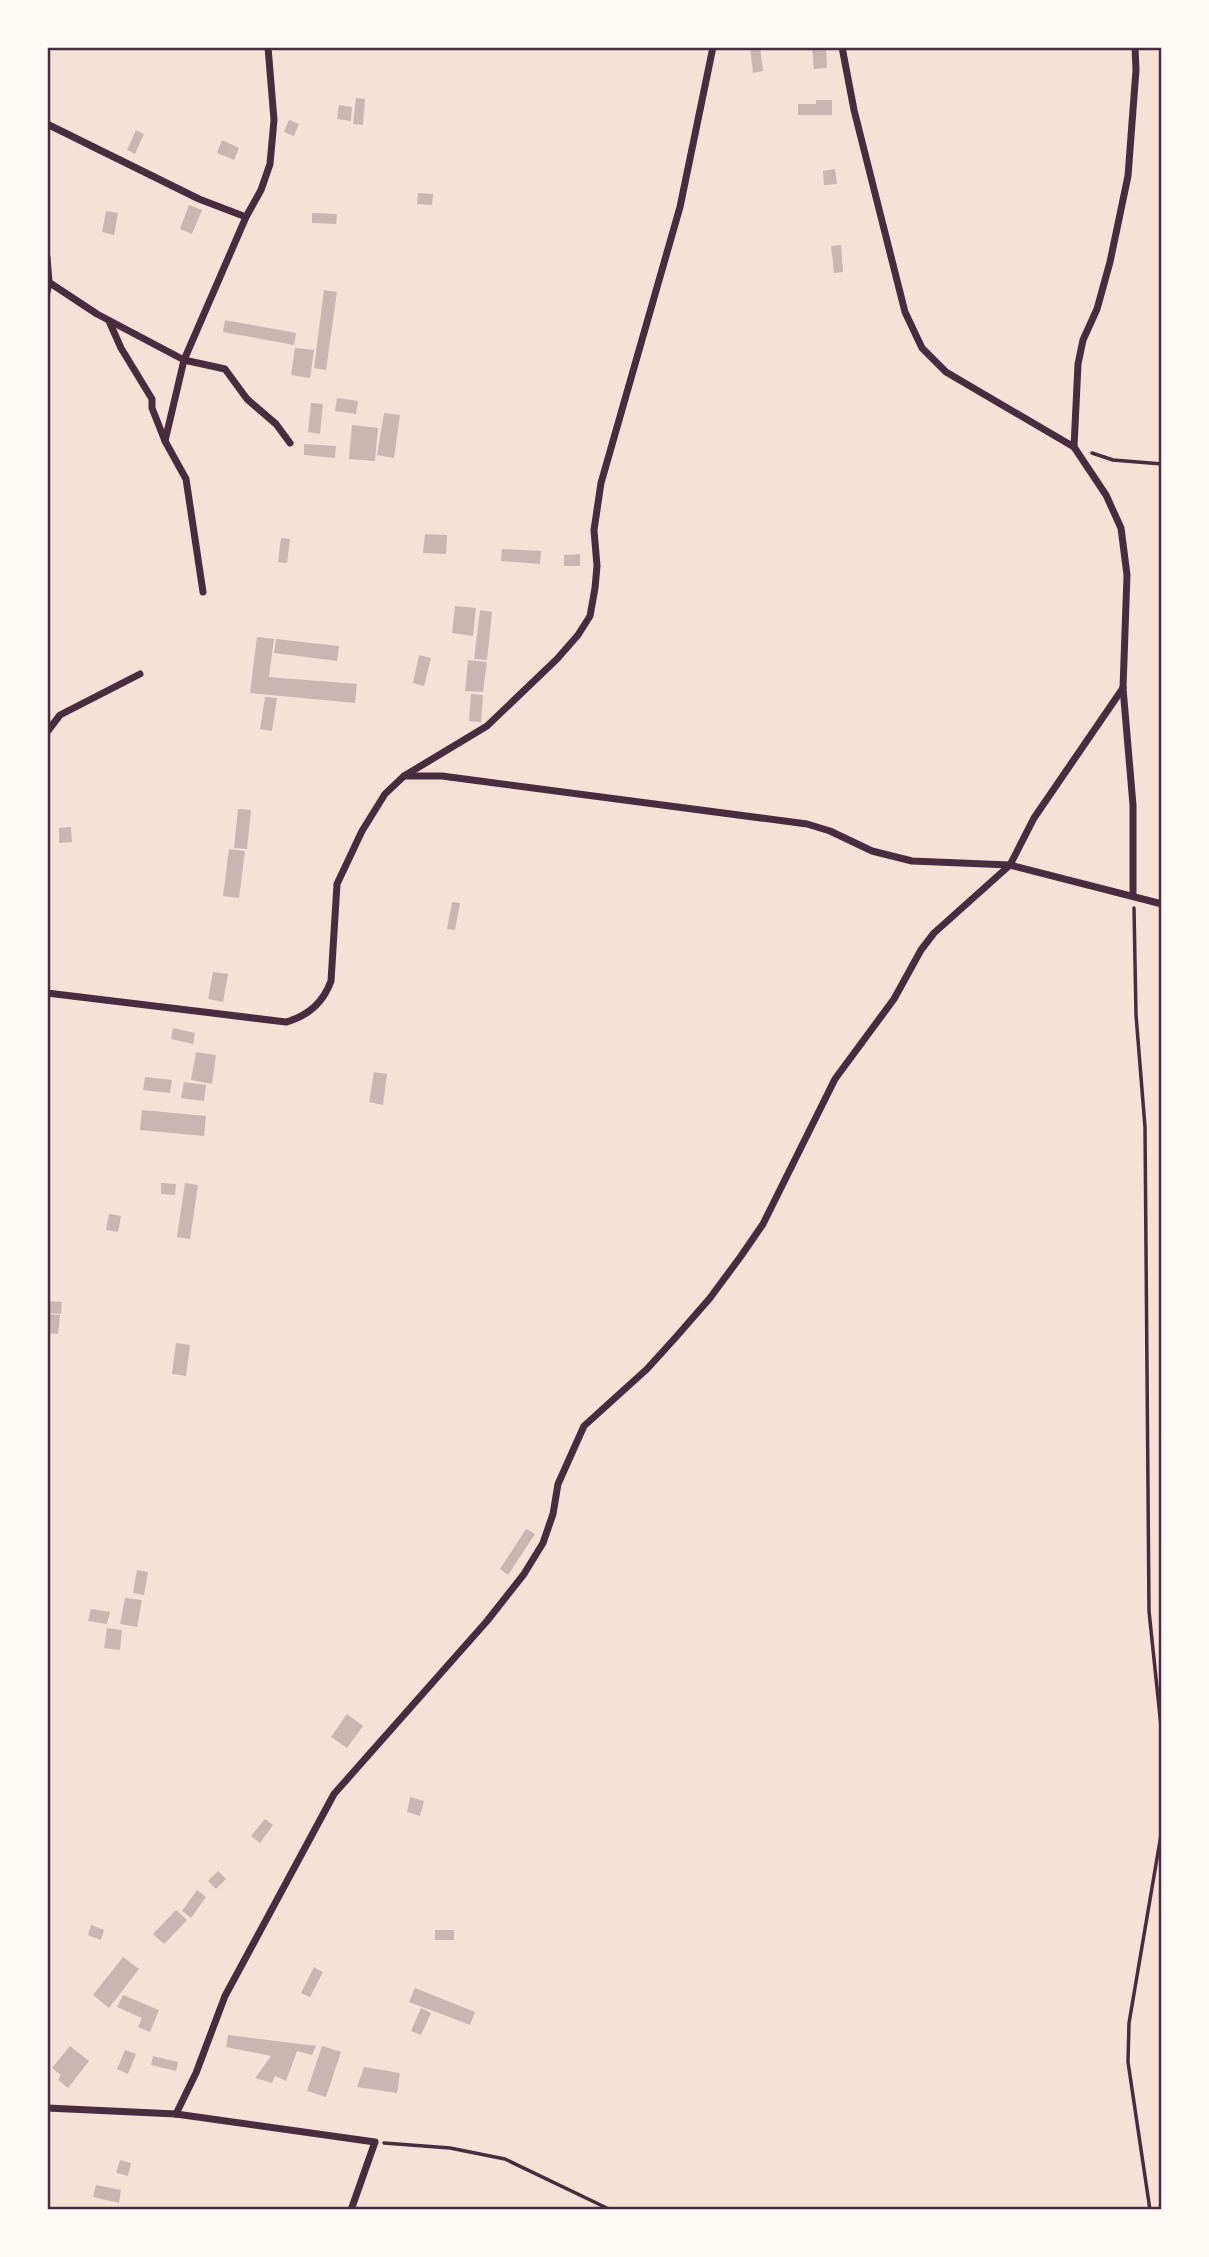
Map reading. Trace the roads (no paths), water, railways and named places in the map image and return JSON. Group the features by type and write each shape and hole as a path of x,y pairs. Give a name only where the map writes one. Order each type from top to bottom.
{"street":[{"path":"164,441 184,360 246,217 261,190 270,164 274,120 268,47"},
{"path":"47,993 286,1022 302,1018 326,995 331,981 337,884 348,857 385,794 404,776 487,726 557,659 590,616 597,566 594,530 601,483 680,207 713,47"},
{"path":"842,47 854,110 905,312 922,348 946,372 1074,447 1106,495 1121,528 1127,575 1123,688 1133,806 1133,895"},
{"path":"1074,447 1078,364 1083,340 1097,309 1110,262 1128,176 1135,47"},
{"path":"47,124 199,199 246,217"},
{"path":"47,257 47,292"},
{"path":"48,282 109,320 184,360 225,369 247,399 276,424 290,443"},
{"path":"109,320 121,348 152,399 152,408 164,441 186,479 203,592"},
{"path":"47,732 60,715 140,674"},
{"path":"176,2114 196,2073 225,1996 334,1794 524,1574 542,1543 558,1484 584,1426 647,1368 710,1298 763,1224 835,1079 894,999 920,950 934,933 1010,865 1034,818 1123,688"},
{"path":"404,776 442,776 807,824 830,831 872,852 912,860 1010,865 1162,904"},
{"path":"47,2108 176,2114 375,2142 351,2210"}]}
